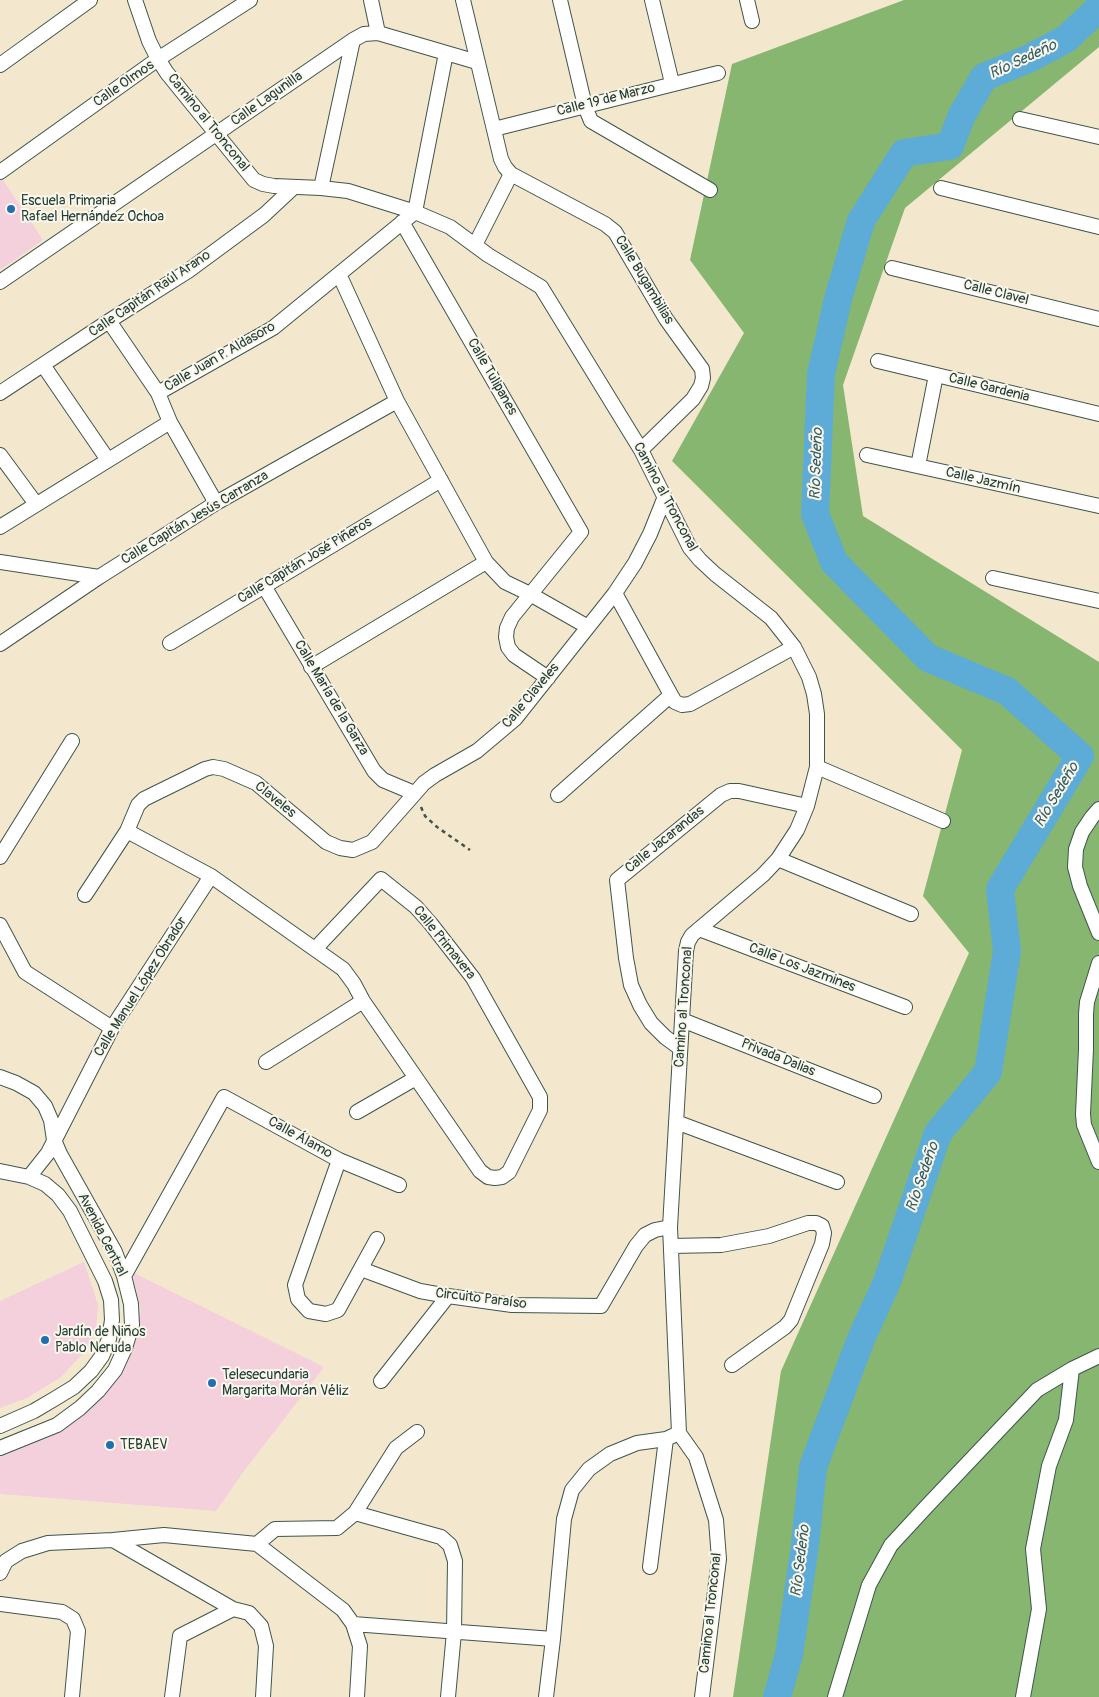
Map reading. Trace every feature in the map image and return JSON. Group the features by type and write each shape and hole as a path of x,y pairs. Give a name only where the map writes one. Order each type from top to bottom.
{"street":[{"path":"0,65 90,0"},
{"name":"Camino al Tronconal","path":"135,0 149,41 158,59 254,180 263,184 348,191 415,212 450,227 540,287 641,450 690,548 715,574 771,618 794,647 809,676 817,714 817,767 807,806 797,830 778,859 692,935 688,942 670,1227 673,1436 696,1457 716,1520 719,1559 702,1697"},
{"name":"Calle Olmos","path":"0,172 158,59 250,0"},
{"path":"371,0 378,33 478,62"},
{"path":"463,0 501,159 512,174 475,245"},
{"path":"560,0 585,106 591,121 710,190"},
{"path":"652,0 672,83"},
{"path":"747,0 752,21"},
{"name":"Calle Lagunilla","path":"0,282 353,40 364,34 378,33"},
{"path":"321,188 353,40"},
{"path":"415,212 446,53"},
{"name":"Calle 19 de Marzo","path":"494,129 718,73"},
{"path":"1020,119 1099,137"},
{"name":"Calle Bugambilias","path":"512,174 605,224 615,232 666,319 702,369 703,378 701,386 693,399 641,450"},
{"name":"Calle Capitán Raúl Arano","path":"0,393 188,271 264,215 294,187"},
{"path":"941,188 1099,227"},
{"name":"Calle Juan P. Aldasoro","path":"216,503 170,422 158,393 272,328 415,212"},
{"name":"Calle Tulipanes","path":"402,222 581,532 530,594"},
{"name":"Calle Clavel","path":"892,268 1099,319"},
{"path":"339,274 397,401 486,562 505,582 588,627"},
{"path":"109,321 158,393"},
{"name":"Calle Gardenia","path":"878,361 1099,414"},
{"path":"43,365 108,460"},
{"path":"918,466 936,375"},
{"name":"Calle Capitán Jesús Carranza","path":"0,644 99,577 216,503 397,401"},
{"path":"0,527 170,422"},
{"path":"0,455 36,504"},
{"name":"Calle Jazmín","path":"867,455 1099,506"},
{"name":"Calle Capitán José Piñeros","path":"170,643 441,480"},
{"name":"Calle Claveles","path":"353,850 364,847 379,836 414,794 435,775 477,751 495,738 515,719 615,593 635,563 650,534 664,499"},
{"path":"0,562 99,577"},
{"path":"311,667 486,562"},
{"path":"993,578 1099,601"},
{"name":"Calle María de la Garza","path":"264,586 374,771 383,780 414,794"},
{"path":"615,593 671,696 682,705 690,704 794,647"},
{"path":"530,594 512,617 507,628 506,638 508,647 514,655 548,678"},
{"path":"558,796 671,696"},
{"path":"0,857 72,741"},
{"path":"817,767 943,821"},
{"name":"Claveles","path":"85,895 127,831 138,805 144,799 205,768 224,769 256,783 326,842 340,848 353,850"},
{"name":"Calle Jacarandas","path":"680,1048 664,1037 651,1023 640,1005 632,985 626,958 617,880 721,795 730,791 739,791 807,806"},
{"path":"1099,809 1082,832 1076,849 1075,867 1080,886 1099,933"},
{"path":"127,831 210,876 342,969 354,984 362,1001 416,1078 357,1112"},
{"path":"778,859 911,914"},
{"name":"Calle Manuel López Obrador","path":"28,1177 44,1158 112,1028 210,876"},
{"name":"Calle Primavera","path":"315,949 381,879 416,906 473,978 540,1097 540,1110 509,1172 502,1177 495,1178 488,1177 480,1171 416,1078"},
{"path":"0,925 26,972 112,1028"},
{"name":"Calle Los Jazmines","path":"699,929 905,1007"},
{"path":"1099,963 1087,1002 1082,1114 1084,1125 1099,1162"},
{"path":"266,1062 362,1001"},
{"name":"Privada Dalias","path":"682,1020 874,1096"},
{"name":"Avenida Central","path":"0,1076 16,1082 34,1093 45,1106 52,1120 54,1140 60,1154 115,1252 124,1276 131,1304 132,1325 116,1370 80,1408 58,1425 0,1448"},
{"name":"Calle Álamo","path":"124,1276 224,1097 339,1160 295,1285 298,1299 309,1311 326,1314 338,1310 361,1269"},
{"path":"676,1122 837,1182"},
{"path":"339,1160 399,1185"},
{"name":"Avenida Central","path":"0,1171 28,1177 45,1184 58,1195 70,1211 105,1281 111,1300 112,1320 109,1339 102,1356 91,1371 74,1387 56,1398 34,1411 0,1426"},
{"path":"671,1246 721,1245 769,1236 808,1223 816,1223 822,1226 824,1233 822,1244 791,1320 732,1365"},
{"name":"Circuito Paraíso","path":"361,1269 420,1291 448,1296 512,1304 601,1306 636,1246 645,1235 655,1230 670,1227"},
{"path":"361,1269 377,1238"},
{"path":"381,1381 448,1296"},
{"path":"835,1697 868,1585 891,1546 1037,1390 1072,1369 1099,1356"},
{"path":"1023,1697 1039,1609 1032,1549 1049,1466 1066,1420 1072,1369"},
{"path":"257,1544 275,1529 337,1528 355,1513 396,1448 417,1432"},
{"path":"546,1697 564,1519 572,1490 589,1469 610,1454 637,1443 673,1436 650,1567"},
{"path":"355,1513 441,1537 450,1545 455,1561 454,1632 448,1697"},
{"path":"0,1573 6,1561 22,1551 48,1542 113,1540 164,1535 257,1544 343,1610 354,1624 360,1646 357,1697"},
{"path":"113,1540 233,1609 249,1613 261,1626 266,1646 263,1697"},
{"path":"0,1604 62,1612 73,1619 78,1631 72,1697"},
{"path":"172,1697 180,1636 233,1609"},
{"path":"354,1624 553,1639"}],"path":[{"path":"414,794 425,816 437,827 470,850"}],"shaded area":[{"name":"Escuela Primaria Rafael Hernández Ochoa","path":"0,178 43,240 0,270"},
{"name":"Jardín de Niños Pablo Neruda","path":"84,1262 98,1305 96,1329 85,1351 61,1377 27,1398 0,1408 0,1301"},
{"path":"132,1272 324,1367 244,1471 216,1511 0,1494 0,1455 50,1436 74,1420 123,1369 135,1343 141,1310"}],"green space":[{"path":"904,0 1095,0 1099,3 1099,47 905,208 843,385 863,516 1099,662 1099,1697 733,1697 781,1371 969,953 923,896 962,750 672,461 744,333 690,260 732,64"}],"waterway":[{"name":"Río Sedeño","path":"777,1697 789,1655 805,1545 813,1467 861,1339 887,1282 938,1133 988,1072 1007,951 1000,889 1080,756 1007,691 928,658 834,562 815,514 821,374 838,299 861,221 904,153 950,146 962,115 984,77 1028,59 1066,39 1099,8"}],"place":[{"name":"Escuela Primaria Rafael Hernández Ochoa","path":"11,209"},
{"name":"Jardín de Niños Pablo Neruda","path":"45,1340"},
{"name":"Telesecundaria Margarita Morán Véliz","path":"212,1383"},
{"name":"TEBAEV","path":"110,1445"}]}
